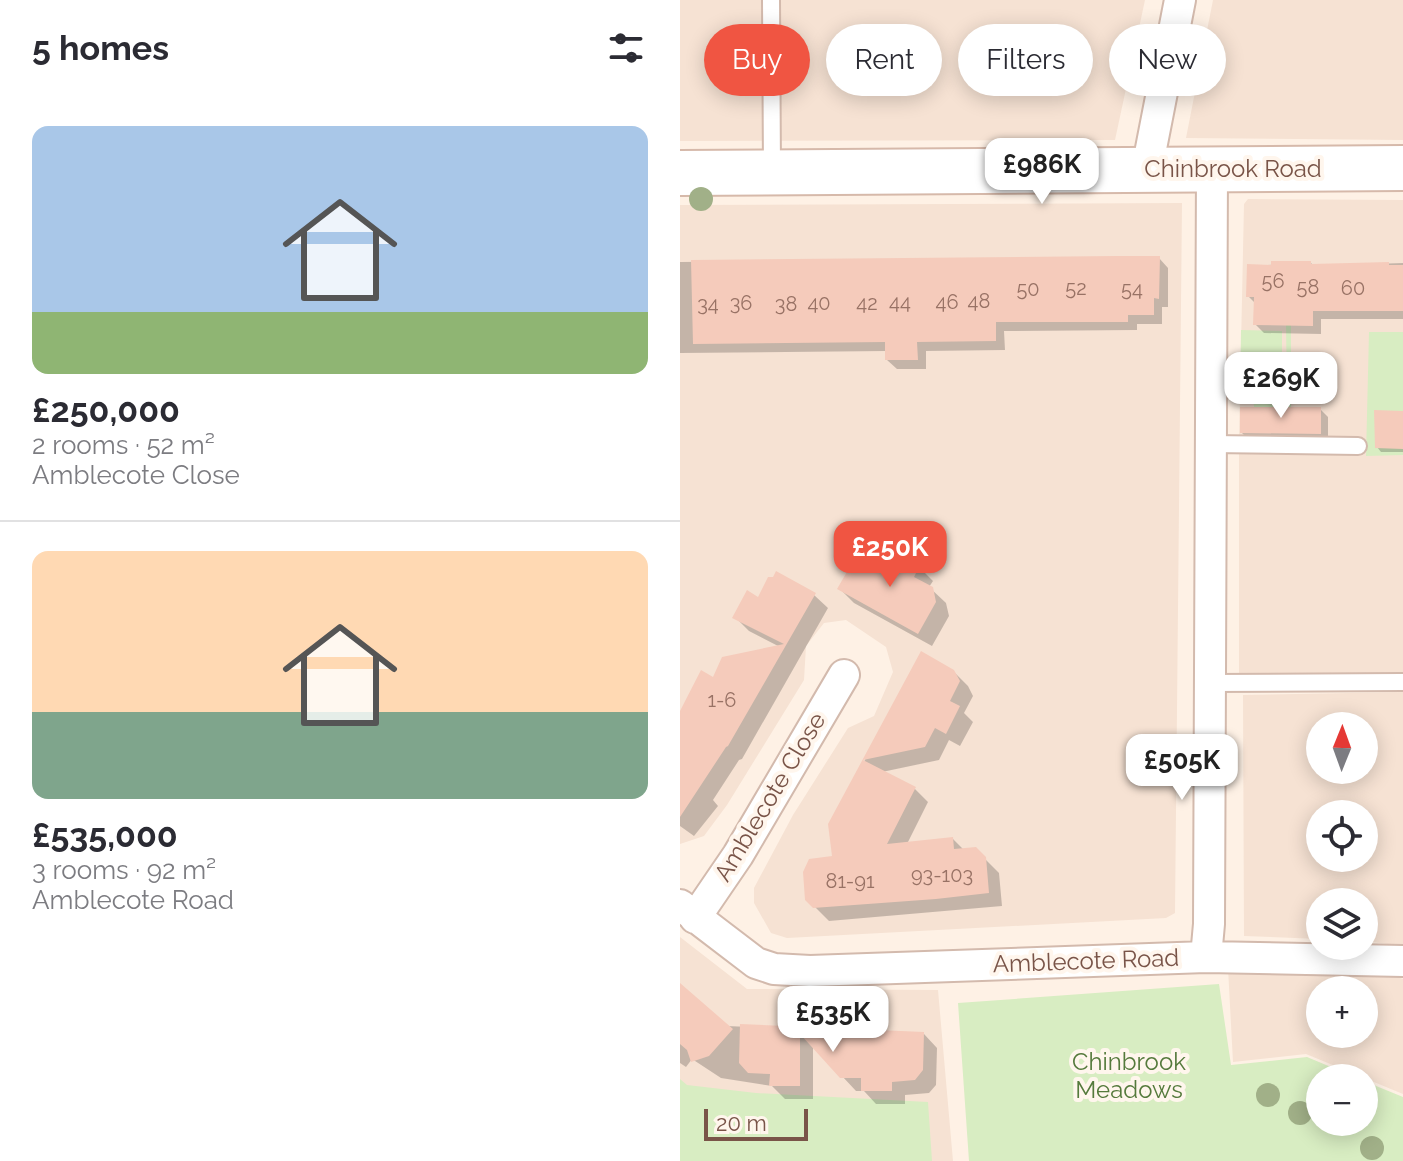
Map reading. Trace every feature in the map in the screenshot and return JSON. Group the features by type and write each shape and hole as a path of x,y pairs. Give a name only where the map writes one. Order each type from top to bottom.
{"main road":[{"name":"Chinbrook Road","path":"680,173 1403,168"}],"street":[{"path":"1147,169 1180,0"},
{"name":"Amblecote Road","path":"687,912 756,963 789,970 1206,957 1209,924 1212,170"},
{"name":"Amblecote Close","path":"687,912 738,855 844,675"},
{"path":"1206,957 1403,961"}],"lane":[{"path":"771,0 772,173"},
{"path":"1211,444 1358,446"},
{"path":"1210,683 1402,682"}],"shaded area":[{"path":"680,0 1145,0 1140,24 1109,24 1109,96 1124,96 1115,140 680,141"},
{"path":"1213,0 1403,0 1403,140 1186,138 1194,96 1226,96 1226,24 1208,24"},
{"path":"1248,199 1403,200 1403,676 1239,675 1239,441 1244,204"},
{"path":"1182,203 1175,913 1166,918 787,938 771,933 754,903 754,888 793,815 848,728 874,716 893,672 886,647 846,620 824,623 806,646 804,680 727,805 704,836 680,844 680,205"},
{"path":"1403,692 1403,946 1378,943 1378,888 1306,888 1306,938 1244,936 1243,695"},
{"path":"680,937 747,989 938,990 953,1161 680,1161"},
{"path":"1228,968 1383,972 1403,979 1403,1094 1378,1084 1378,1064 1330,1064 1306,1054 1233,1062"}],"green space":[{"path":"1286,325 1291,325 1291,407 1254,407 1253,396 1240,396 1241,330 1282,331 1282,397 1287,396"},
{"path":"1369,332 1403,332 1403,455 1366,456"},
{"name":"Chinbrook Meadows","path":"1219,984 1231,1065 1307,1057 1324,1064 1306,1064 1306,1136 1378,1136 1378,1087 1403,1097 1403,1161 969,1161 958,1003"},
{"path":"680,1079 687,1085 756,1093 928,1102 932,1161 680,1161"}],"building":[{"path":"1160,256 1159,299 1154,298 1154,315 1128,315 1128,322 996,322 996,341 917,342 918,360 885,360 885,342 693,344 691,260"},
{"path":"1271,261 1311,261 1311,264 1389,262 1389,265 1403,265 1403,311 1313,311 1313,326 1253,325 1254,297 1246,297 1247,264 1271,265"},
{"path":"1240,407 1321,407 1321,434 1240,433"},
{"path":"1374,410 1403,411 1403,449 1375,448"},
{"path":"868,551 888,561 893,552 920,565 914,577 933,587 936,602 918,634 837,589 855,558"},
{"path":"776,571 816,593 728,746 680,817 680,711 701,670 713,677 722,657 784,644 732,618 747,590 758,597 768,577 773,577"},
{"path":"921,651 954,670 960,681 950,701 960,706 946,734 935,728 925,747 863,760 916,787 887,844 953,837 954,849 976,847 986,857 989,893 813,908 805,900 803,872 809,859 832,856 828,824"},
{"path":"680,983 733,1029 709,1056 691,1062 687,1050 680,1044"},
{"path":"740,1024 924,1032 923,1070 915,1080 892,1082 892,1091 861,1091 861,1078 840,1078 800,1034 800,1086 769,1086 770,1074 748,1073 739,1063"}]}
